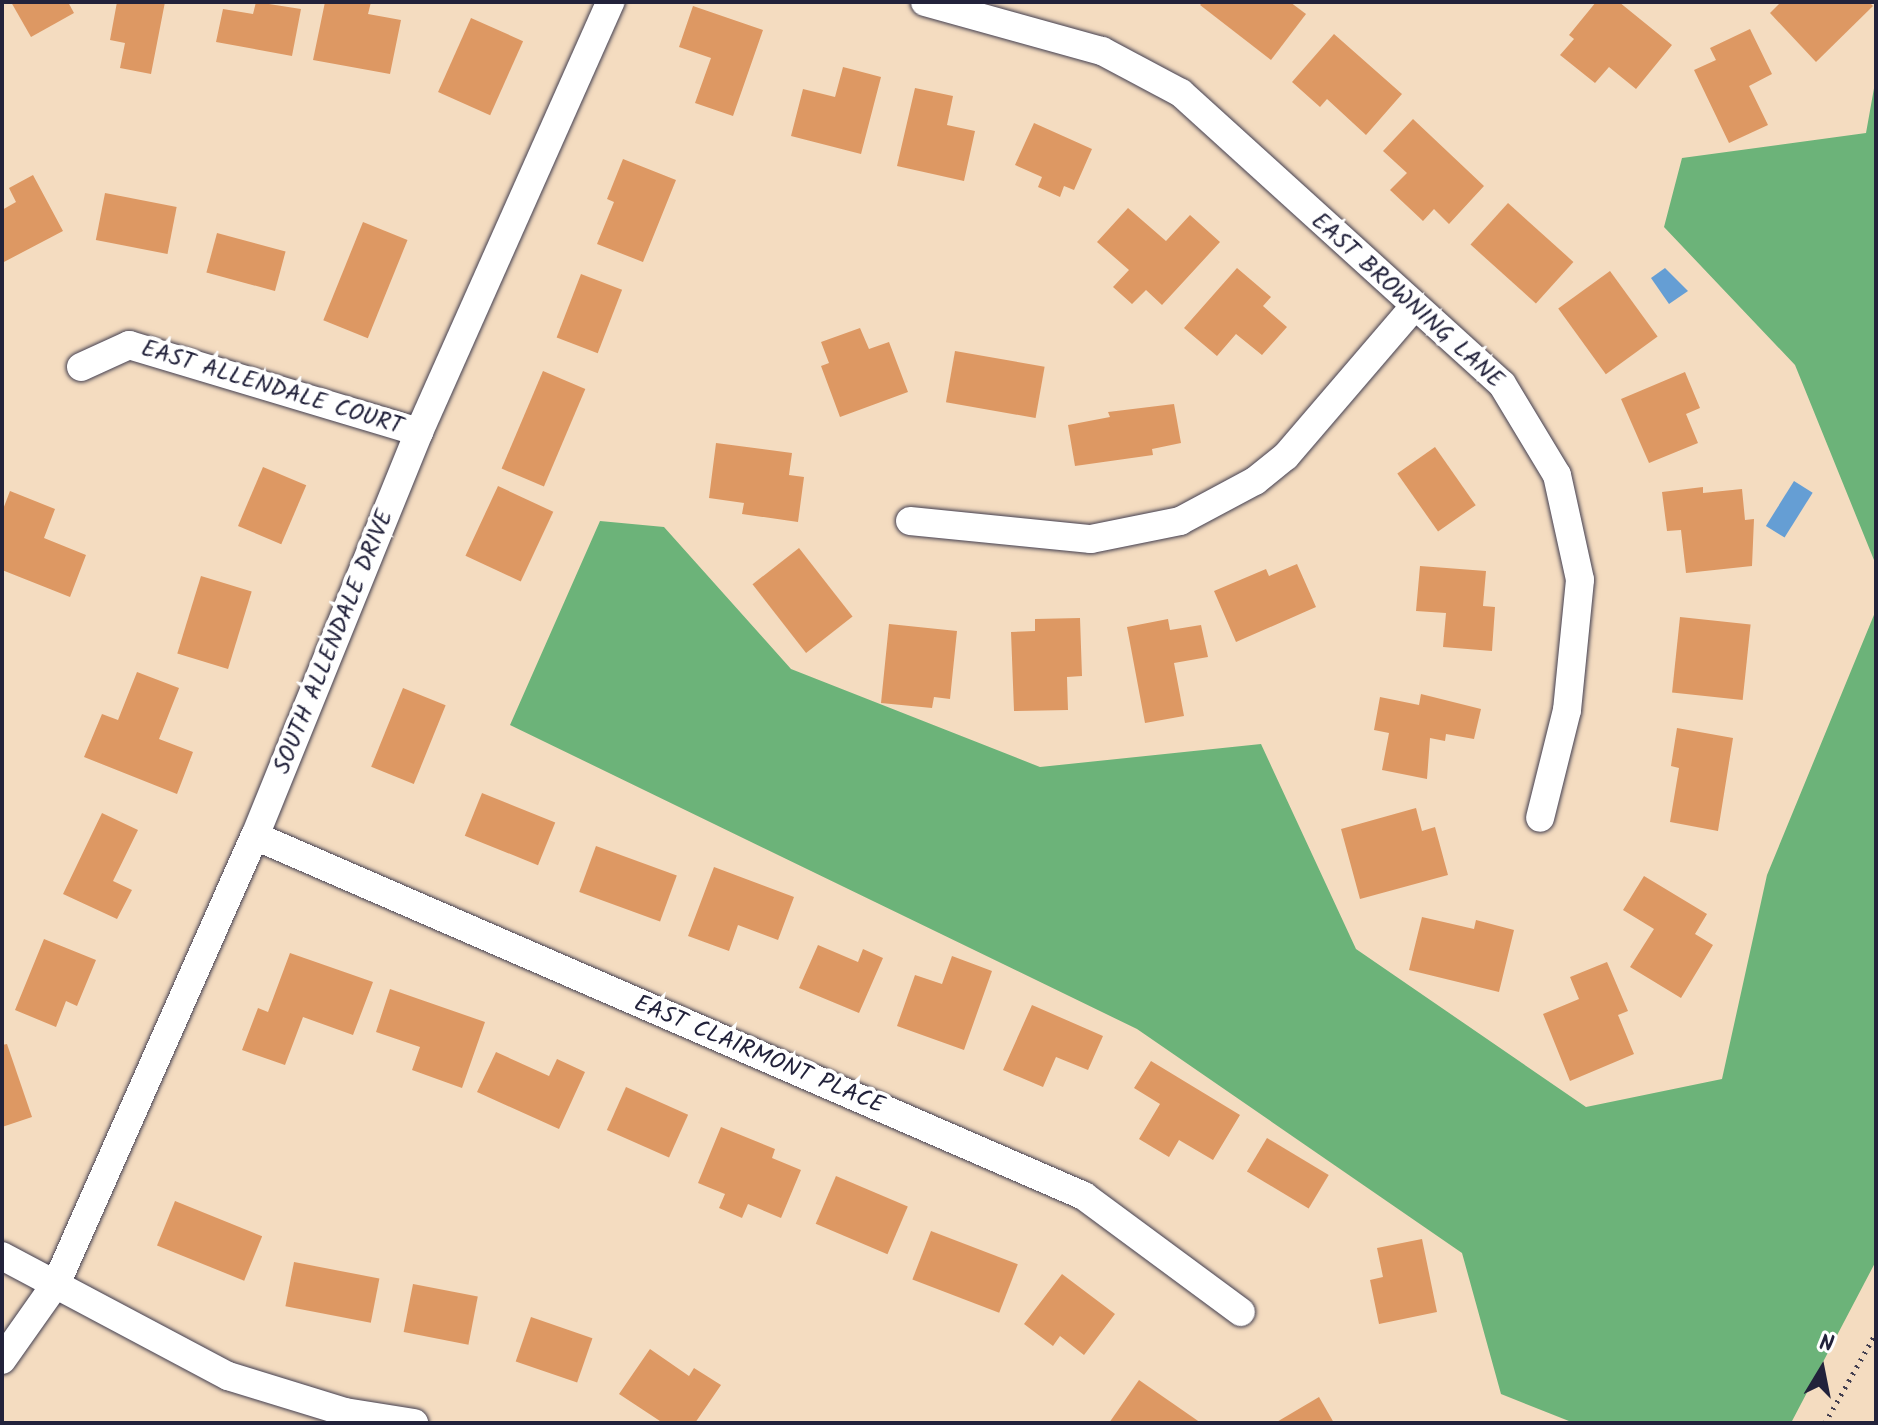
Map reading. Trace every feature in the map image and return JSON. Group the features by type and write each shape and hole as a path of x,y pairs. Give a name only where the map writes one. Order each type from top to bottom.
{"street":[{"name":"SOUTH ALLENDALE DRIVE","path":"2,1360 57,1282 255,836 419,432 610,2"},
{"name":"EAST BROWNING LANE","path":"925,2 1102,51 1181,93 1413,308 1502,384 1557,475 1580,580 1567,710 1540,818"},
{"path":"910,521 1091,539 1180,521 1255,481 1286,456 1413,308"},
{"name":"EAST ALLENDALE COURT","path":"81,367 129,345 419,432"},
{"name":"EAST CLAIRMONT PLACE","path":"255,836 1084,1196 1241,1312"},
{"path":"2,1256 57,1282 139,1333 228,1376 345,1412 414,1423"}],"path":[{"path":"1825,1423 1876,1333"}],"green space":[{"path":"1876,77 1876,565 1795,365 1664,227 1682,158 1866,133"},
{"path":"600,521 664,527 791,669 1040,767 1261,744 1356,949 1586,1107 1722,1079 1767,875 1876,610 1876,1261 1791,1423 1574,1423 1501,1394 1462,1253 1137,1029 510,725"}],"water":[{"path":"1665,268 1688,291 1669,304 1651,278"},
{"path":"1794,481 1813,493 1785,538 1766,526"}],"building":[{"path":"11,2 68,2 74,13 31,37"},
{"path":"117,2 165,2 151,74 120,68 125,43 110,40"},
{"path":"256,2 301,9 292,56 216,42 223,9 253,14"},
{"path":"325,2 371,2 368,14 401,20 390,74 313,60"},
{"path":"1203,2 1290,2 1306,14 1271,60 1200,5"},
{"path":"1596,2 1619,2 1672,45 1636,89 1609,67 1595,83 1560,55 1574,39 1569,35"},
{"path":"1781,2 1869,2 1873,6 1816,62 1770,13"},
{"path":"693,6 763,30 733,116 695,103 711,58 679,47"},
{"path":"471,18 523,41 490,115 438,92"},
{"path":"1750,29 1772,74 1749,86 1768,125 1729,143 1694,70 1716,60 1710,48"},
{"path":"1334,34 1402,94 1366,135 1327,99 1320,107 1292,82"},
{"path":"843,67 881,77 861,154 791,136 803,89 835,97"},
{"path":"915,88 953,96 947,125 975,131 964,181 897,166"},
{"path":"1413,119 1484,186 1449,224 1434,209 1423,221 1390,190 1407,173 1383,151"},
{"path":"1034,123 1092,149 1074,190 1064,186 1060,197 1038,187 1042,177 1015,165"},
{"path":"623,159 676,180 643,262 597,244 614,202 607,199"},
{"path":"33,175 63,231 2,263 2,210 16,202 9,188"},
{"path":"105,193 177,207 167,254 96,240"},
{"path":"1508,203 1573,262 1536,303 1471,245"},
{"path":"1128,208 1166,241 1190,215 1220,242 1162,305 1146,290 1132,304 1113,287 1129,270 1097,242"},
{"path":"363,222 408,240 368,338 323,320"},
{"path":"217,233 286,251 275,291 206,273"},
{"path":"1237,268 1271,297 1263,306 1287,327 1262,355 1236,334 1217,356 1184,328"},
{"path":"1610,271 1658,337 1606,374 1558,309"},
{"path":"581,274 622,290 598,353 557,337"},
{"path":"860,328 869,349 889,342 908,392 840,417 821,366 829,363 821,342"},
{"path":"955,351 1045,367 1036,418 946,402"},
{"path":"543,371 585,389 544,487 502,469"},
{"path":"1685,372 1700,408 1686,414 1698,443 1649,463 1621,399"},
{"path":"1174,404 1181,443 1152,449 1153,455 1075,466 1068,425 1110,417 1108,412"},
{"path":"716,443 792,453 789,475 804,477 798,522 742,514 744,503 709,498"},
{"path":"1435,447 1476,505 1438,532 1397,473"},
{"path":"263,467 306,485 281,544 238,526"},
{"path":"498,486 553,512 521,582 465,556"},
{"path":"1703,487 1703,493 1742,489 1745,520 1754,519 1752,566 1686,573 1681,530 1667,531 1662,492"},
{"path":"10,491 55,509 44,538 86,555 70,597 2,570 2,512"},
{"path":"799,548 853,617 806,653 753,584"},
{"path":"1297,564 1316,607 1236,642 1214,591 1266,569 1269,576"},
{"path":"1420,566 1486,571 1483,606 1495,607 1492,651 1443,647 1446,613 1416,611"},
{"path":"201,576 252,591 228,669 177,653"},
{"path":"1680,617 1751,624 1743,700 1672,693"},
{"path":"1080,618 1082,676 1067,677 1068,710 1014,711 1011,632 1035,631 1035,619"},
{"path":"1168,619 1170,630 1201,625 1208,657 1174,663 1184,716 1145,723 1127,627"},
{"path":"889,624 957,631 950,699 934,697 932,708 881,703"},
{"path":"137,672 179,688 159,739 193,752 177,794 84,757 102,714 118,720"},
{"path":"403,688 446,705 414,784 371,767"},
{"path":"1421,694 1481,709 1474,739 1446,734 1445,741 1430,738 1427,779 1382,770 1389,733 1374,730 1380,697 1419,705"},
{"path":"1677,728 1733,738 1718,831 1670,822 1679,768 1671,766"},
{"path":"482,793 555,823 538,865 465,836"},
{"path":"1416,808 1422,831 1435,827 1448,875 1360,899 1341,829"},
{"path":"102,813 138,830 113,881 132,890 117,919 63,894"},
{"path":"596,846 677,875 660,921 579,892"},
{"path":"714,867 794,897 778,940 738,925 729,951 688,936"},
{"path":"1644,876 1707,914 1695,934 1713,945 1681,998 1630,967 1654,929 1623,910"},
{"path":"1422,917 1474,929 1476,920 1514,930 1499,992 1409,970"},
{"path":"44,939 96,960 77,1006 66,1001 56,1027 15,1010"},
{"path":"818,945 858,962 863,949 883,958 859,1013 799,988"},
{"path":"290,953 373,982 353,1035 303,1017 285,1065 242,1050 258,1008 268,1012"},
{"path":"952,956 992,971 964,1050 897,1026 915,975 942,984"},
{"path":"1607,962 1628,1011 1618,1015 1634,1054 1570,1081 1543,1014 1579,999 1570,977"},
{"path":"390,989 485,1022 462,1088 412,1070 420,1047 376,1032"},
{"path":"1032,1005 1103,1036 1088,1070 1056,1057 1043,1087 1003,1070"},
{"path":"7,1044 32,1117 2,1127 2,1045"},
{"path":"496,1052 549,1076 557,1059 585,1072 559,1129 477,1092"},
{"path":"1151,1061 1240,1115 1213,1160 1179,1140 1169,1157 1139,1139 1160,1104 1134,1088"},
{"path":"626,1087 688,1115 669,1158 607,1130"},
{"path":"721,1127 775,1149 772,1158 801,1170 781,1218 748,1204 742,1218 719,1208 725,1194 698,1183"},
{"path":"1267,1138 1329,1175 1309,1209 1247,1171"},
{"path":"836,1176 908,1206 887,1254 816,1224"},
{"path":"175,1201 262,1236 244,1281 157,1246"},
{"path":"931,1231 1018,1264 999,1313 912,1280"},
{"path":"1422,1239 1437,1312 1379,1324 1370,1280 1383,1277 1377,1248"},
{"path":"294,1262 379,1279 371,1323 285,1306"},
{"path":"1062,1274 1115,1314 1084,1355 1060,1336 1053,1346 1024,1324"},
{"path":"413,1284 478,1297 468,1345 404,1332"},
{"path":"531,1317 592,1338 577,1383 516,1361"},
{"path":"650,1349 689,1376 694,1368 721,1385 695,1423 663,1423 619,1394"},
{"path":"1139,1380 1201,1423 1109,1423"},
{"path":"1319,1397 1334,1423 1275,1423"}]}
